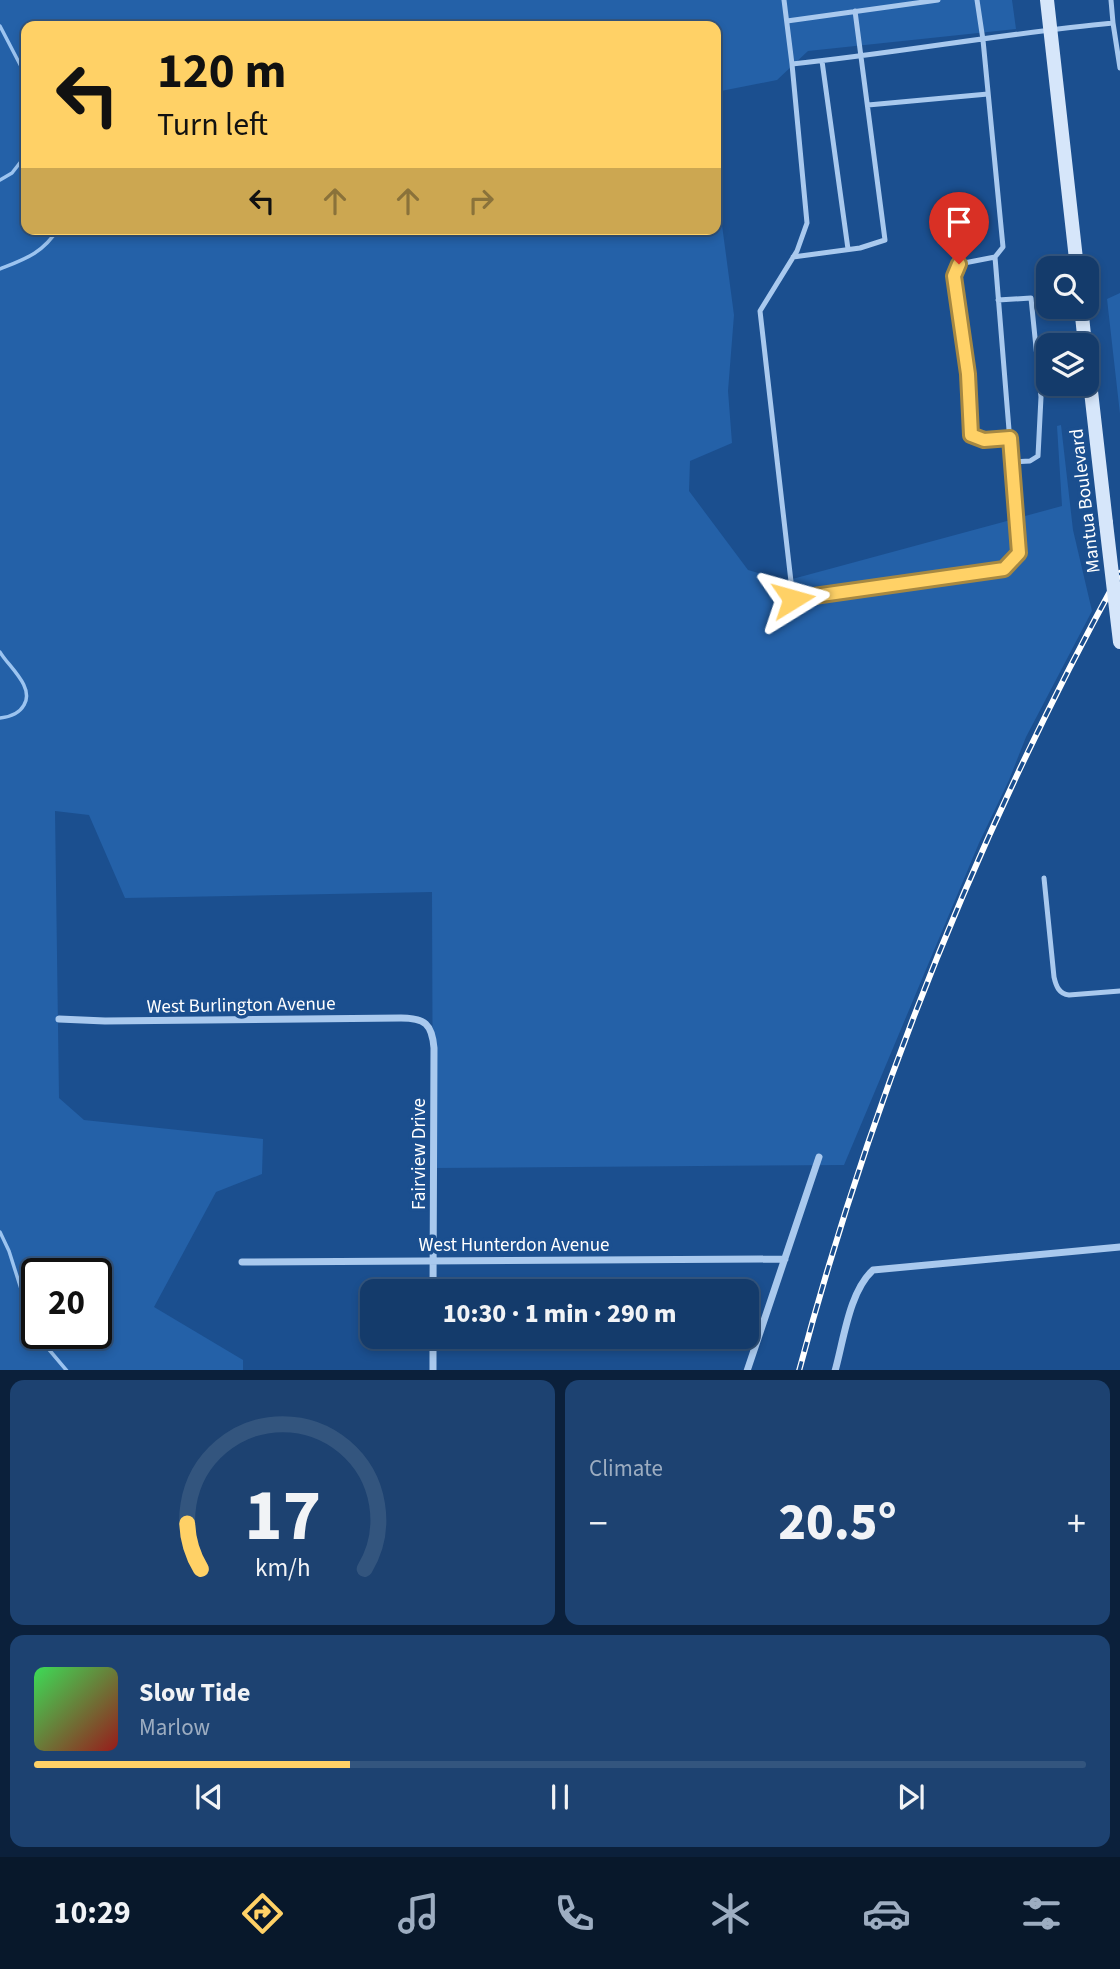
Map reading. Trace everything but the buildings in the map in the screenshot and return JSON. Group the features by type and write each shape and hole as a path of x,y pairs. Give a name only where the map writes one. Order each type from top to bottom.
{"main road":[{"path":"1047,0 1076,256"},
{"name":"Mantua Boulevard","path":"1092,396 1120,642"}],"street":[{"name":"West Burlington Avenue","path":"59,1019 105,1021 413,1018 423,1021"},
{"name":"Fairview Drive","path":"423,1021 433,1036 434,1048 433,1279"},
{"path":"747,1370 820,1157"},
{"path":"835,1370 856,1291 863,1279 873,1270 1120,1247"},
{"name":"West Hunterdon Avenue","path":"242,1262 785,1258"},
{"path":"433,1349 433,1370"}],"lane":[{"path":"784,0 807,223 793,257 760,311 793,599 1004,569 1019,553 995,257"},
{"path":"787,21 938,0"},
{"path":"977,0 1003,247 995,257 959,264 954,276 968,374 971,435 984,440 1010,438"},
{"path":"1111,0 1120,68"},
{"path":"793,257 848,249 885,240 855,11"},
{"path":"792,64 1113,23"},
{"path":"822,61 848,249"},
{"path":"867,105 988,94"},
{"path":"998,300 1031,298 1041,397 1038,456 1030,461 1012,462"},
{"path":"1044,878 1055,977 1059,990 1063,995 1120,991"}],"shaded area":[{"path":"0,0 1012,0 1016,29 808,51 777,80 721,91 721,21 21,21 21,235 721,235 721,218 734,315 728,391 732,443 690,461 689,491 748,570 785,581 1062,506 1057,426 1061,425 1073,530 1092,611 1026,737 844,1165 433,1168 432,892 125,898 89,815 55,811 59,1098 84,1120 263,1139 262,1174 216,1192 154,1307 243,1360 243,1370 0,1370"},
{"path":"1120,293 1120,414 1107,299"}],"waterway":[{"path":"0,26 21,66"},
{"path":"0,180 12,173 21,161"},
{"path":"0,269 40,250 54,235"},
{"path":"0,652 26,691 22,708 11,716 0,718"},
{"path":"0,1232 9,1251 35,1333 66,1370"}],"railway":[{"path":"799,1370 828,1267 861,1165 896,1063 935,963 1022,765 1120,573"}],"route":[{"path":"793,599 1004,569 1019,553 1010,438 984,440 971,435 968,374 954,276 959,264"}]}
